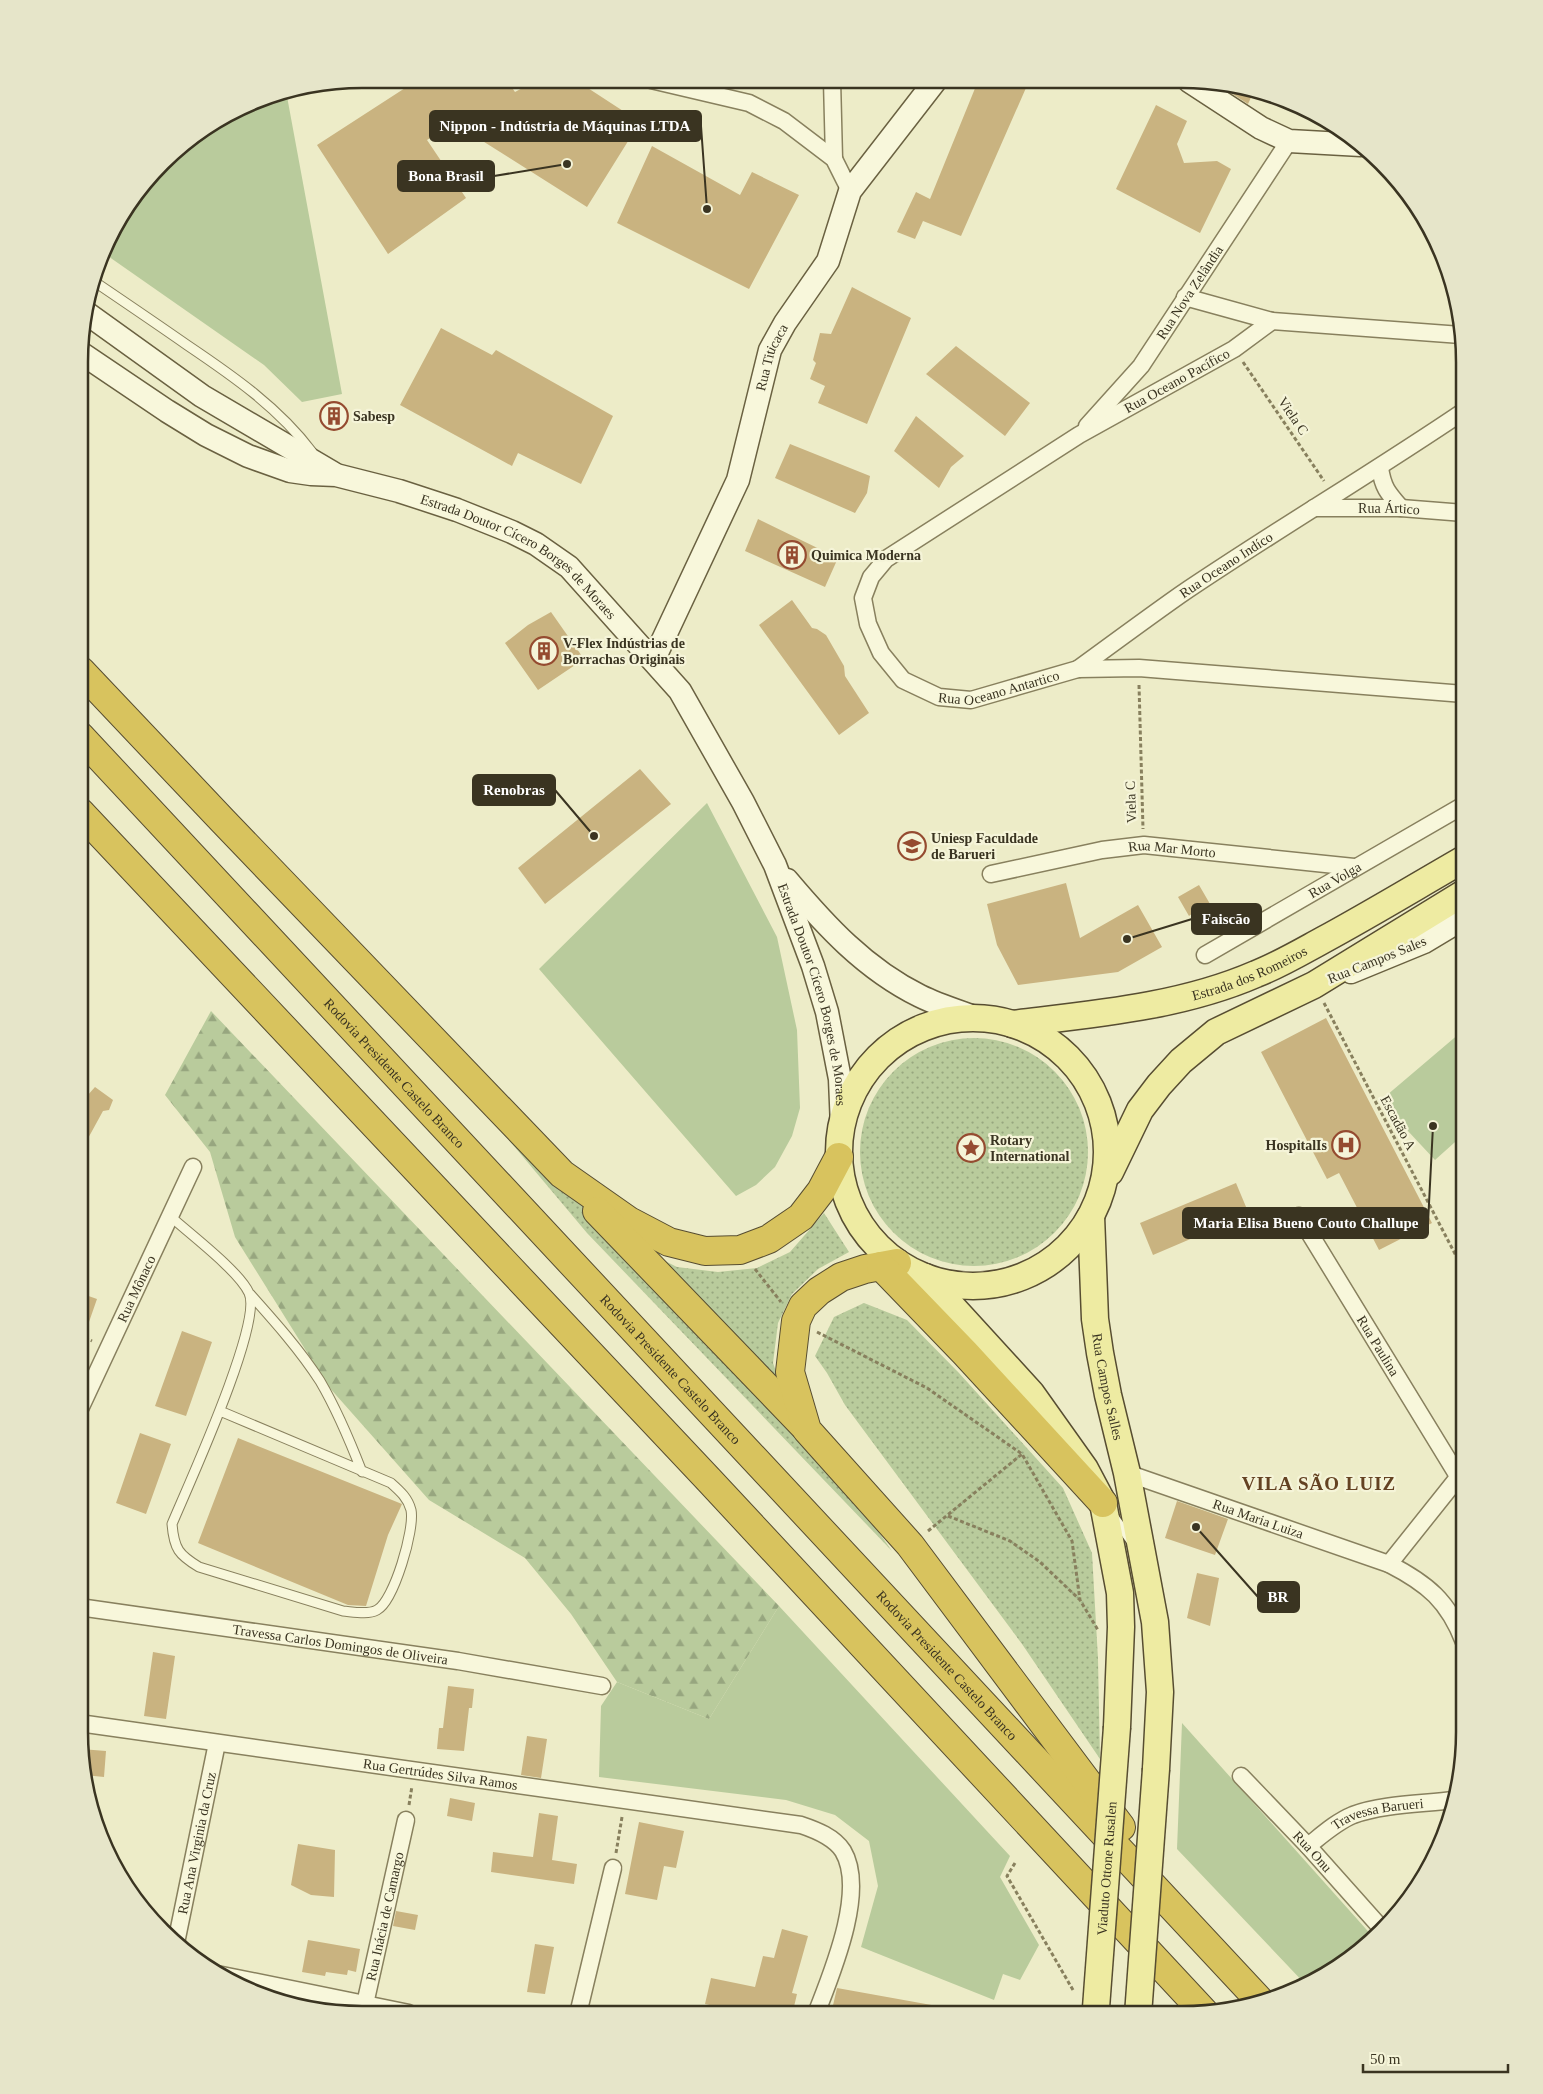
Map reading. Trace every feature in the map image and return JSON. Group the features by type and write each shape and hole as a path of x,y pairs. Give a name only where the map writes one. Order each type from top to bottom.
{"highway":[{"path":"87,677 690,1310 807,1430 910,1545 1218,1956"},
{"name":"Rodovia Presidente Castelo Branco","path":"87,744 1256,1996"},
{"path":"87,819 716,1488 1198,2006"},
{"path":"562,1174 629,1221 669,1242 705,1251 740,1250 770,1239 800,1217 821,1191 840,1157"},
{"path":"807,1430 790,1372 796,1321 803,1306 819,1291 841,1277 889,1264 965,1353 1103,1503"}],"main road":[{"name":"Estrada dos Romeiros","path":"1011,1024 1143,1006 1188,996 1256,975 1456,864"},
{"path":"1103,1186 1107,1161 1106,1135 1100,1110 1090,1086 1075,1065 1057,1047 1035,1033 1011,1024 977,1018 950,1020 924,1027 900,1039 879,1056 862,1076 849,1101 842,1127 840,1157 843,1181 854,1212 889,1264 924,1277 952,1284 976,1286 1004,1283 1031,1273 1055,1259 1075,1240 1091,1216 1103,1186 1140,1110 1181,1061 1216,1032 1314,985 1456,898"},
{"name":"Rua Campos Salles","path":"1091,1216 1098,1336 1108,1395 1127,1473 1151,1591 1158,1653 1160,1692 1156,1769 1139,2006"},
{"name":"Rua Campos Salles","path":"924,1277 1031,1393 1085,1469 1103,1503 1120,1593 1121,1627 1117,1727"},
{"name":"Viaduto Ottone Rusalen","path":"1095,2006 1117,1727"}],"street":[{"path":"680,87 749,103 784,121 834,159"},
{"path":"832,87 834,159 850,191"},
{"name":"Rua Titicaca","path":"654,659 738,480 770,350 785,323 828,261 850,191 931,87"},
{"path":"1199,88 1261,128 1288,141 1350,145"},
{"name":"Rua Nova Zelândia","path":"1079,435 1141,366 1288,141"},
{"path":"1186,297 1272,321 1454,334"},
{"name":"Estrada Doutor Cícero Borges de Moraes","path":"91,317 202,396 329,471 458,510 499,526 536,544 569,566 654,659 680,691 743,802 775,866 813,966 827,1012 840,1079 842,1127"},
{"name":"Rua Oceano Pacífico","path":"1079,435 1234,349 1272,321"},
{"name":"Estrada Doutor Cícero Borges de Moraes","path":"87,357 206,435 248,456 290,471 311,474 329,471"},
{"name":"Rua Oceano Indíco","path":"1078,669 1180,596 1313,508 1380,468 1456,416"},
{"name":"Rua Oceano Antartico","path":"1079,435 886,559 870,577 863,598 868,624 881,653 903,680 939,697 971,700 1078,669 1139,668 1456,693"},
{"path":"1380,468 1382,484 1387,493 1401,508"},
{"name":"Rua Ártico","path":"1313,508 1401,508 1456,511"},
{"name":"Rua Volga","path":"1205,955 1456,810"},
{"name":"Rua Mar Morto","path":"991,874 1102,850 1144,845 1354,867"},
{"name":"Estrada Doutor Cícero Borges de Moraes","path":"775,866 819,918 848,947 881,972 920,996 977,1018"},
{"name":"Rua Campos Sales","path":"1314,985 1424,942 1456,923"},
{"name":"Rua Mônaco","path":"87,1394 193,1167"},
{"name":"Rua Paulina","path":"1299,1216 1456,1465"},
{"name":"Rua Maria Luiza","path":"1127,1473 1390,1564 1413,1576 1433,1591 1456,1623"},
{"path":"1390,1564 1456,1479"},
{"name":"Travessa Carlos Domingos de Oliveira","path":"87,1608 458,1661 602,1686"},
{"name":"Rua Gertrúdes Silva Ramos","path":"87,1724 625,1800 801,1826 819,1832 843,1851 849,1865 851,1883 848,1916 834,1969 819,2006"},
{"name":"Rua Ana Virginia da Cruz","path":"178,1936 217,1743"},
{"name":"Rua Onu","path":"1241,1776 1308,1846 1377,1924"},
{"name":"Travessa Barueri","path":"1308,1846 1329,1829 1353,1815 1398,1806 1447,1801"},
{"name":"Rua Inácia de Camargo","path":"364,2006 406,1820"},
{"path":"580,2006 613,1868"},
{"path":"245,1980 355,2006"}],"lane":[{"path":"99,284 234,377 300,436 329,471"},
{"path":"170,1216 241,1279 250,1294 296,1347 320,1382 344,1426 362,1472"},
{"path":"220,1412 391,1483 405,1496 411,1512 408,1542 391,1592 378,1610 367,1613 343,1611 199,1567 182,1557 173,1542 172,1524 220,1412 244,1342 251,1311 250,1294"},
{"name":"Rua Campos Salles","path":"1103,1503 1143,1556"}],"path":[{"name":"Viela C","path":"1234,349 1334,496"},
{"name":"Viela C","path":"1139,668 1144,845"},
{"name":"Escadão A","path":"1314,985 1456,1256"},
{"path":"740,1250 796,1321 927,1388 1022,1454 1072,1541 1080,1600"},
{"path":"910,1545 948,1516 1026,1449"},
{"path":"948,1516 1010,1541 1040,1562 1080,1600 1103,1638"},
{"path":"406,1820 414,1771"},
{"path":"613,1868 625,1800"},
{"path":"1015,1862 1008,1876 1073,1988"}],"green space":[{"path":"287,98 342,394 302,402 264,365 108,256 124,224 144,195 181,155 224,124 256,108"},
{"path":"707,803 777,937 797,1030 800,1108 792,1136 775,1167 756,1185 736,1196 539,969"},
{"path":"211,1011 779,1606 709,1719 617,1682 571,1614 525,1558 429,1500 328,1386 235,1237 210,1152 165,1095"},
{"path":"1456,1036 1456,1141 1435,1160 1380,1101"},
{"path":"974,1038 996,1040 1018,1047 1037,1057 1055,1071 1069,1089 1079,1108 1086,1130 1088,1152 1086,1174 1079,1196 1069,1215 1055,1233 1037,1247 1018,1257 996,1264 974,1266 952,1264 930,1257 911,1247 893,1233 879,1215 869,1196 862,1174 860,1152 862,1130 869,1108 879,1089 893,1071 911,1057 930,1047 952,1040"},
{"path":"487,1114 633,1245 677,1267 718,1272 757,1268 790,1252 824,1213 849,1252 818,1269 792,1294 778,1323 773,1363 787,1402 892,1551 587,1233"},
{"path":"864,1303 907,1320 959,1373 1063,1488 1092,1553 1098,1659 1100,1759 1022,1644 845,1405 815,1356 834,1317"},
{"path":"779,1606 1010,1856 1000,1877 1039,1945 1020,1980 1003,1974 994,2000 861,1947 878,1886 869,1841 835,1815 786,1800 599,1777 601,1706 617,1682 709,1719"},
{"path":"1182,1723 1369,1932 1334,1960 1301,1979 1177,1849"}],"building":[{"path":"407,87 512,87 515,92 524,87 586,87 640,122 587,207 454,123 427,140 466,198 388,254 317,145"},
{"path":"976,87 1026,87 961,236 923,221 915,239 897,232 916,192 930,199"},
{"path":"1230,92 1251,97 1248,104"},
{"path":"1156,105 1187,121 1177,144 1184,163 1217,161 1231,169 1200,233 1116,189"},
{"path":"652,146 740,195 752,172 799,195 749,289 617,223"},
{"path":"852,287 911,318 867,424 818,403 825,386 810,379 816,363 813,360 820,333 831,334"},
{"path":"441,328 492,355 496,350 613,416 581,484 518,453 512,466 400,405"},
{"path":"956,346 1030,403 1005,436 926,374"},
{"path":"916,416 964,456 951,467 939,488 894,451"},
{"path":"790,444 870,476 867,493 855,513 775,478"},
{"name":"Quimica Moderna","path":"758,519 838,558 825,587 745,551"},
{"path":"792,600 812,628 826,635 844,666 845,676 869,713 839,735 759,625"},
{"name":"V-Flex Indústrias de Borrachas Originais","path":"551,612 584,659 538,690 505,643 528,625"},
{"path":"640,769 671,804 545,904 518,868"},
{"path":"1066,883 1080,938 1138,905 1162,947 1118,972 1018,985 997,945 987,904"},
{"path":"1199,885 1217,916 1200,925 1193,913 1189,916 1178,897"},
{"name":"HospitalIs","path":"1326,1018 1432,1223 1379,1250 1339,1173 1327,1179 1261,1052"},
{"path":"95,1087 113,1100 109,1110 103,1111 87,1140 87,1096"},
{"path":"1236,1183 1249,1214 1153,1255 1140,1223"},
{"path":"87,1295 97,1299 87,1328"},
{"path":"182,1331 212,1342 186,1416 155,1406"},
{"path":"140,1433 171,1444 146,1514 116,1503"},
{"path":"238,1438 402,1504 388,1535 366,1606 348,1605 198,1543"},
{"path":"1177,1501 1228,1519 1215,1555 1165,1538"},
{"path":"1197,1573 1219,1578 1210,1626 1187,1618"},
{"path":"153,1652 175,1656 166,1719 144,1716"},
{"path":"448,1686 474,1689 472,1708 469,1708 464,1751 437,1749 439,1728 443,1728"},
{"path":"527,1736 547,1739 541,1778 521,1775"},
{"path":"88,1750 106,1751 104,1777 91,1776"},
{"path":"450,1798 475,1803 472,1821 447,1816"},
{"path":"539,1813 558,1816 552,1860 577,1864 574,1884 491,1872 493,1852 533,1857"},
{"path":"639,1822 684,1831 676,1868 664,1866 657,1900 625,1894"},
{"path":"298,1844 335,1850 334,1897 311,1895 291,1885"},
{"path":"396,1911 418,1915 415,1930 393,1926"},
{"path":"782,1929 808,1936 792,1993 797,1994 794,2006 714,2006 705,2004 711,1978 755,1987 763,1956 774,1958"},
{"path":"308,1940 360,1949 356,1972 348,1970 347,1975 326,1972 325,1976 302,1972"},
{"path":"535,1944 554,1947 545,1994 527,1992"},
{"path":"837,1988 937,2006 833,2006"}],"place":[{"name":"Bona Brasil","path":"567,164"},
{"name":"Nippon - Indústria de Máquinas LTDA","path":"707,209"},
{"name":"Sabesp","path":"334,416"},
{"name":"Quimica Moderna","path":"792,555"},
{"name":"V-Flex Indústrias de Borrachas Originais","path":"544,651"},
{"name":"Renobras","path":"594,836"},
{"name":"Uniesp Faculdade de Barueri","path":"912,846"},
{"name":"Faiscão","path":"1127,939"},
{"name":"Maria Elisa Bueno Couto Challupe","path":"1433,1126"},
{"name":"HospitalIs","path":"1346,1145"},
{"name":"Rotary International","path":"971,1148"},
{"name":"BR","path":"1196,1527"}],"district":[{"name":"VILA SÃO LUIZ","path":"1319,1483"}]}
